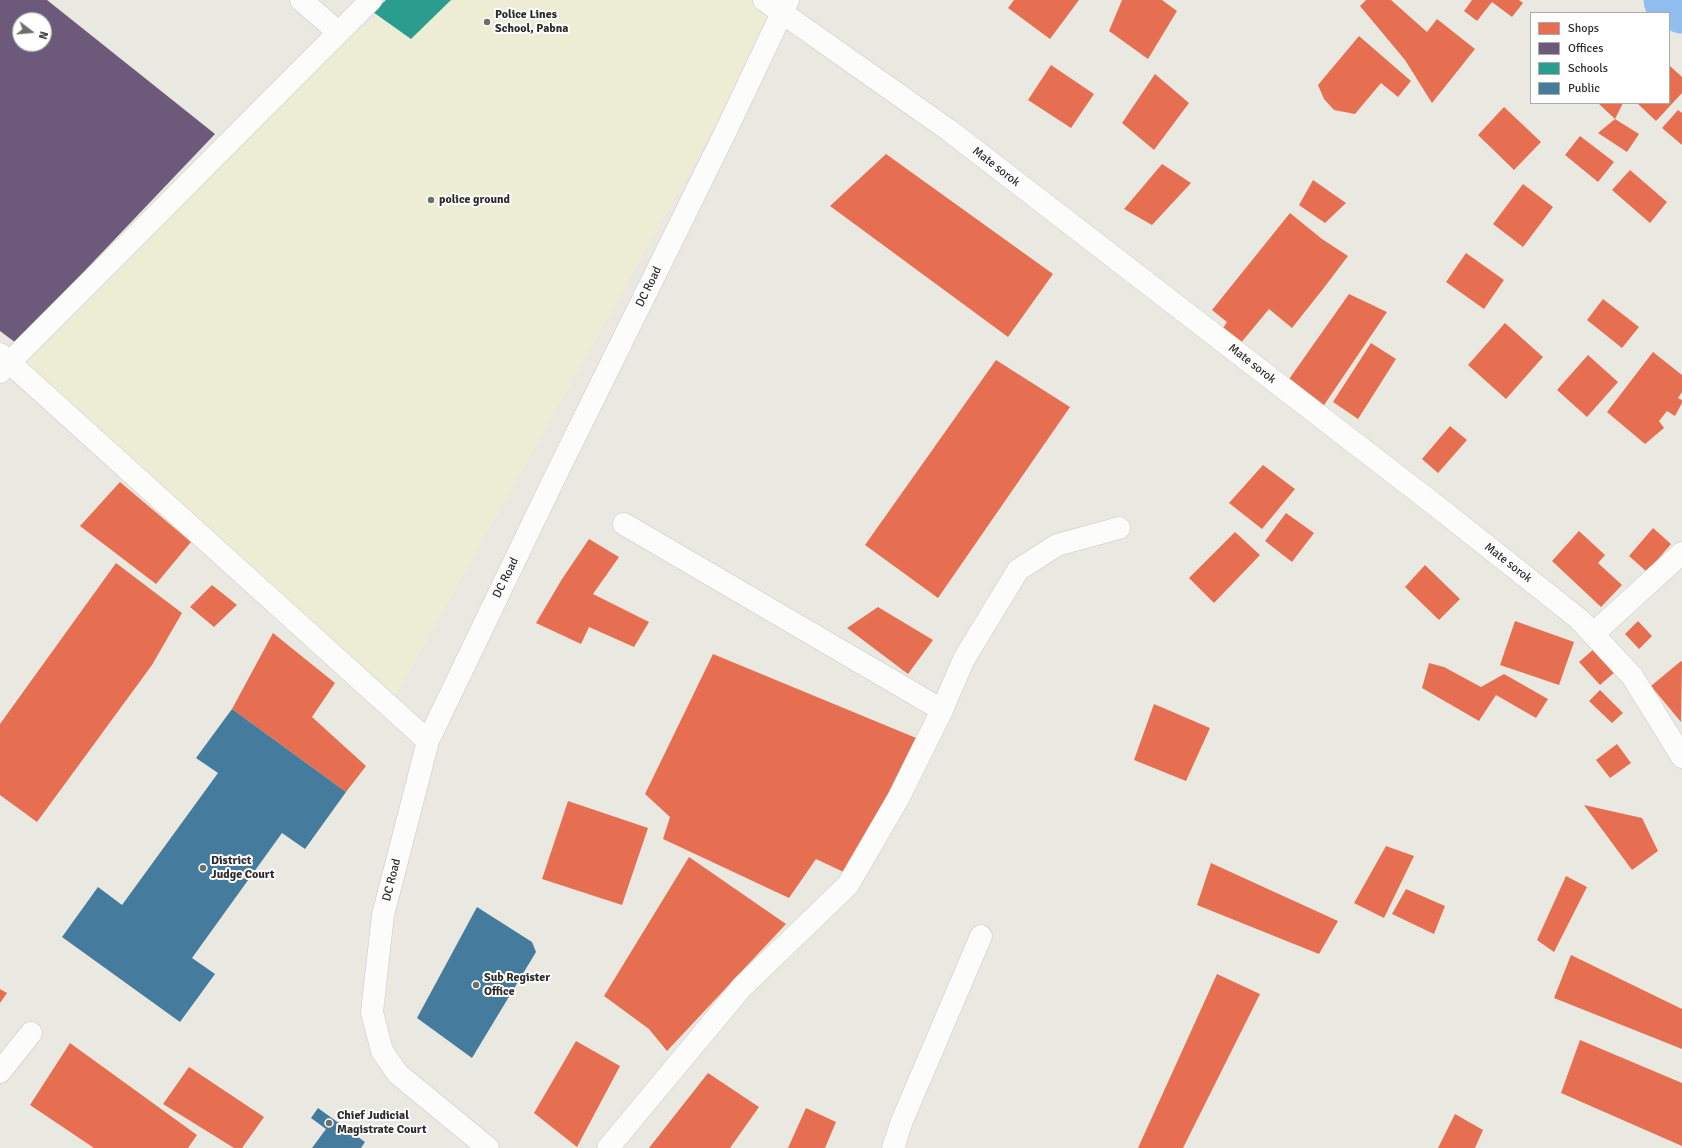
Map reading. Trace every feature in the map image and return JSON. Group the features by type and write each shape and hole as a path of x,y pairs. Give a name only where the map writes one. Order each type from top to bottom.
{"street":[{"path":"301,0 338,32"},
{"path":"371,0 3,363 428,741"},
{"name":"Mate sorok","path":"777,6 950,131 1439,508 1579,619 1632,676 1682,757"},
{"name":"DC Road","path":"488,1148 398,1074 382,1051 372,1012 383,915 428,741 553,481 725,133 777,6"},
{"path":"624,524 942,710"},
{"path":"608,1148 742,988 848,885 898,799 942,710 964,659 1018,570 1057,544 1119,528"},
{"path":"1593,634 1682,553"},
{"path":"892,1148 902,1121 981,936"},
{"path":"0,1072 32,1033"}],"shaded area":[{"name":"police ground","path":"398,0 757,0 779,13 395,697 25,364 351,37"}],"building: Shops":[{"path":"1014,0 1079,0 1050,39 1008,8"},
{"path":"1122,0 1162,0 1177,11 1148,59 1109,31"},
{"path":"1366,0 1391,0 1427,32 1437,19 1475,49 1432,103 1405,60 1360,6"},
{"path":"1472,0 1519,0 1523,3 1512,17 1492,2 1477,21 1464,11"},
{"path":"1359,36 1411,81 1398,97 1381,83 1355,114 1334,110 1324,99 1318,85"},
{"path":"1051,65 1094,94 1071,128 1028,100"},
{"path":"1670,66 1682,77 1682,93 1656,121 1638,104 1670,104"},
{"path":"1155,74 1189,103 1154,150 1122,123"},
{"path":"1599,104 1622,104 1615,119"},
{"path":"1504,107 1541,142 1514,170 1478,135"},
{"path":"1678,110 1682,113 1682,145 1662,128"},
{"path":"1615,119 1639,134 1627,152 1598,133"},
{"path":"1580,136 1614,162 1598,182 1565,155"},
{"path":"886,154 1053,274 1008,337 830,206"},
{"path":"1162,164 1191,183 1152,225 1124,209"},
{"path":"1630,170 1667,202 1650,223 1612,190"},
{"path":"1313,180 1346,203 1325,223 1299,205"},
{"path":"1523,184 1553,207 1523,247 1493,224"},
{"path":"0,191 64,244 30,285 0,260"},
{"path":"1290,213 1322,239 1348,256 1292,328 1269,309 1240,344 1221,331 1227,322 1212,310"},
{"path":"1466,253 1504,280 1484,309 1446,282"},
{"path":"1349,294 1387,312 1320,411 1287,382"},
{"path":"1603,299 1639,327 1622,348 1587,320"},
{"path":"1505,323 1543,357 1506,399 1468,365"},
{"path":"1371,343 1396,359 1358,419 1333,402"},
{"path":"1653,352 1682,375 1682,392 1678,398 1682,400 1682,403 1675,416 1667,411 1659,421 1664,428 1645,444 1607,412"},
{"path":"1588,355 1618,382 1587,417 1557,390"},
{"path":"996,360 1070,407 938,598 865,545"},
{"path":"1450,426 1467,440 1438,473 1422,459"},
{"path":"1263,465 1295,489 1262,529 1229,503"},
{"path":"120,482 191,542 156,584 80,526"},
{"path":"1286,513 1314,533 1292,562 1265,541"},
{"path":"1653,528 1671,544 1647,572 1629,556"},
{"path":"1579,531 1605,555 1598,563 1622,585 1601,607 1552,561"},
{"path":"1235,532 1260,555 1214,603 1189,578"},
{"path":"589,539 619,557 593,594 649,622 634,647 589,627 581,644 536,623 562,579"},
{"path":"116,563 182,613 152,665 37,822 0,795 0,724"},
{"path":"1425,565 1460,599 1439,620 1405,587"},
{"path":"212,585 237,605 214,627 190,607"},
{"path":"878,607 933,640 908,674 847,628"},
{"path":"1515,621 1574,642 1559,685 1500,665"},
{"path":"1638,621 1652,636 1639,649 1625,634"},
{"path":"273,633 335,683 312,717 366,766 346,792 232,709"},
{"path":"1595,648 1616,671 1600,685 1579,662"},
{"path":"713,654 921,740 852,876 816,859 789,898 663,839 670,817 645,794"},
{"path":"1681,661 1682,662 1681,722 1651,686"},
{"path":"1429,663 1444,667 1481,687 1504,674 1548,699 1536,718 1496,695 1479,721 1422,688"},
{"path":"1600,690 1623,713 1612,723 1589,701"},
{"path":"1154,704 1210,728 1186,781 1134,760"},
{"path":"1617,744 1631,763 1610,778 1596,760"},
{"path":"568,801 648,828 622,905 542,879"},
{"path":"1584,805 1642,818 1658,851 1632,870"},
{"path":"1386,846 1414,856 1384,918 1354,903"},
{"path":"689,857 786,924 667,1051 649,1029 604,996"},
{"path":"1211,863 1338,921 1319,954 1197,905"},
{"path":"1566,876 1587,887 1554,952 1537,940"},
{"path":"1406,889 1445,906 1434,934 1392,914"},
{"path":"1571,955 1682,1009 1682,1049 1554,998"},
{"path":"1217,974 1260,994 1183,1148 1138,1148"},
{"path":"0,989 7,993 0,1003"},
{"path":"1580,1040 1682,1083 1682,1146 1561,1093"},
{"path":"576,1041 620,1066 577,1147 534,1113"},
{"path":"70,1043 197,1135 188,1148 94,1148 30,1105"},
{"path":"189,1067 264,1117 242,1148 234,1148 163,1104"},
{"path":"708,1073 759,1107 730,1148 649,1148"},
{"path":"806,1108 836,1122 825,1148 788,1148"},
{"path":"1455,1114 1483,1130 1475,1148 1438,1148"}],"building: Offices":[{"path":"0,0 47,0 215,134 16,343 0,331"}],"building: Schools":[{"path":"386,0 451,0 411,39 373,12"}],"building: Public":[{"name":"District Judge Court","path":"232,709 346,792 305,849 282,833 192,958 215,974 180,1022 62,937 98,887 122,905 218,773 196,758"},
{"name":"Sub Register Office","path":"477,907 532,942 536,952 472,1058 417,1018"},
{"name":"Chief Judicial Magistrate Court","path":"318,1108 365,1142 361,1148 312,1148 326,1129 311,1118"}],"waterway":[{"path":"1669,0 1682,8"}],"place":[{"name":"Police Lines School, Pabna","path":"487,22"},
{"name":"police ground","path":"431,200"},
{"name":"District Judge Court","path":"203,868"},
{"name":"Sub Register Office","path":"476,985"},
{"name":"Chief Judicial Magistrate Court","path":"329,1123"}]}
